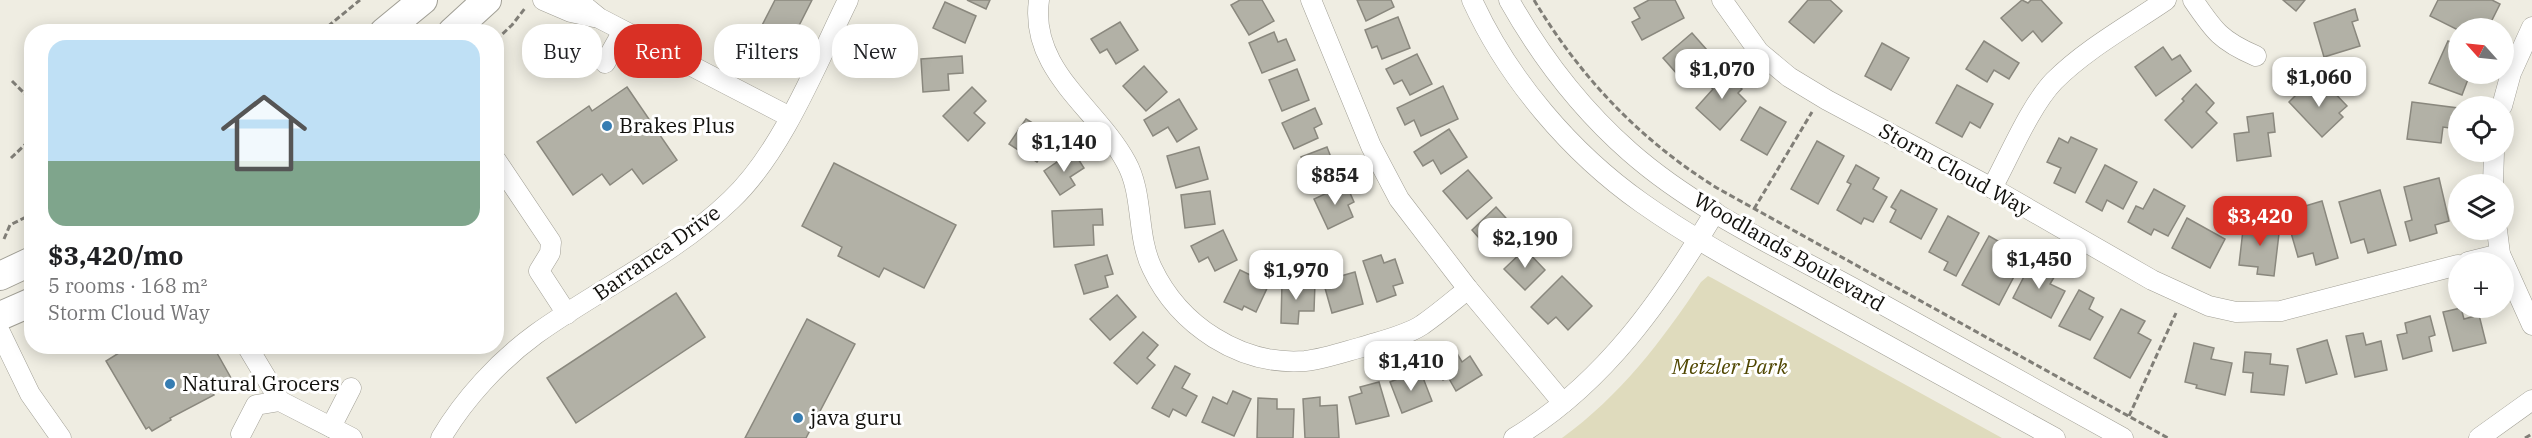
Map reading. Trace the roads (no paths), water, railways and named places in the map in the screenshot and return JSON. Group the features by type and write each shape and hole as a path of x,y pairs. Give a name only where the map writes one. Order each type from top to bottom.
{"highway":[{"path":"394,24 423,0"},
{"path":"461,24 487,0"},
{"path":"0,276 24,265"},
{"path":"0,316 24,306"}],"street":[{"path":"577,0 599,18 614,26"},
{"name":"Barranca Drive","path":"441,438 470,397 535,335 664,252 705,223 732,199 755,174 772,150 848,0"},
{"path":"1039,0 1039,26 1044,49 1052,66 1114,143 1128,165 1135,186 1143,237 1151,266 1172,300 1184,315 1203,331 1226,344 1249,353 1277,360 1305,361 1383,341 1420,326 1468,289"},
{"path":"1311,0 1384,175 1468,289 1563,403"},
{"name":"Woodlands Boulevard","path":"1472,0 1520,80 1566,136 1631,195 1698,239 2055,438"},
{"name":"Woodlands Boulevard","path":"1509,0 1544,57 1588,110 1630,152 1679,189 1715,212 2123,438"},
{"name":"Storm Cloud Way","path":"1722,0 1759,52 1789,77 2183,296 2209,306 2236,312 2281,311 2448,268"},
{"path":"1992,189 2036,108 2053,83 2079,59 2166,0"},
{"path":"2193,0 2215,33 2234,47 2256,56"},
{"path":"535,3 599,18"},
{"path":"2505,96 2511,73 2532,27"},
{"path":"605,63 614,47"},
{"path":"702,72 790,117"},
{"path":"504,172 551,242 550,254 539,271 567,314"},
{"path":"1514,438 1563,403 1600,371 1635,332 1666,290 1715,212"},
{"path":"2514,285 2532,325"},
{"path":"0,332 30,394 61,438"},
{"path":"253,354 280,401 352,438"},
{"path":"331,427 351,388"},
{"path":"2479,438 2532,400"},
{"path":"241,434 256,405 280,401"}],"place":[{"name":"Brakes Plus","path":"607,126"},
{"name":"Natural Grocers","path":"170,384"},
{"name":"java guru","path":"798,418"}],"park label":[{"name":"Metzler Park","path":"1730,367"}]}
